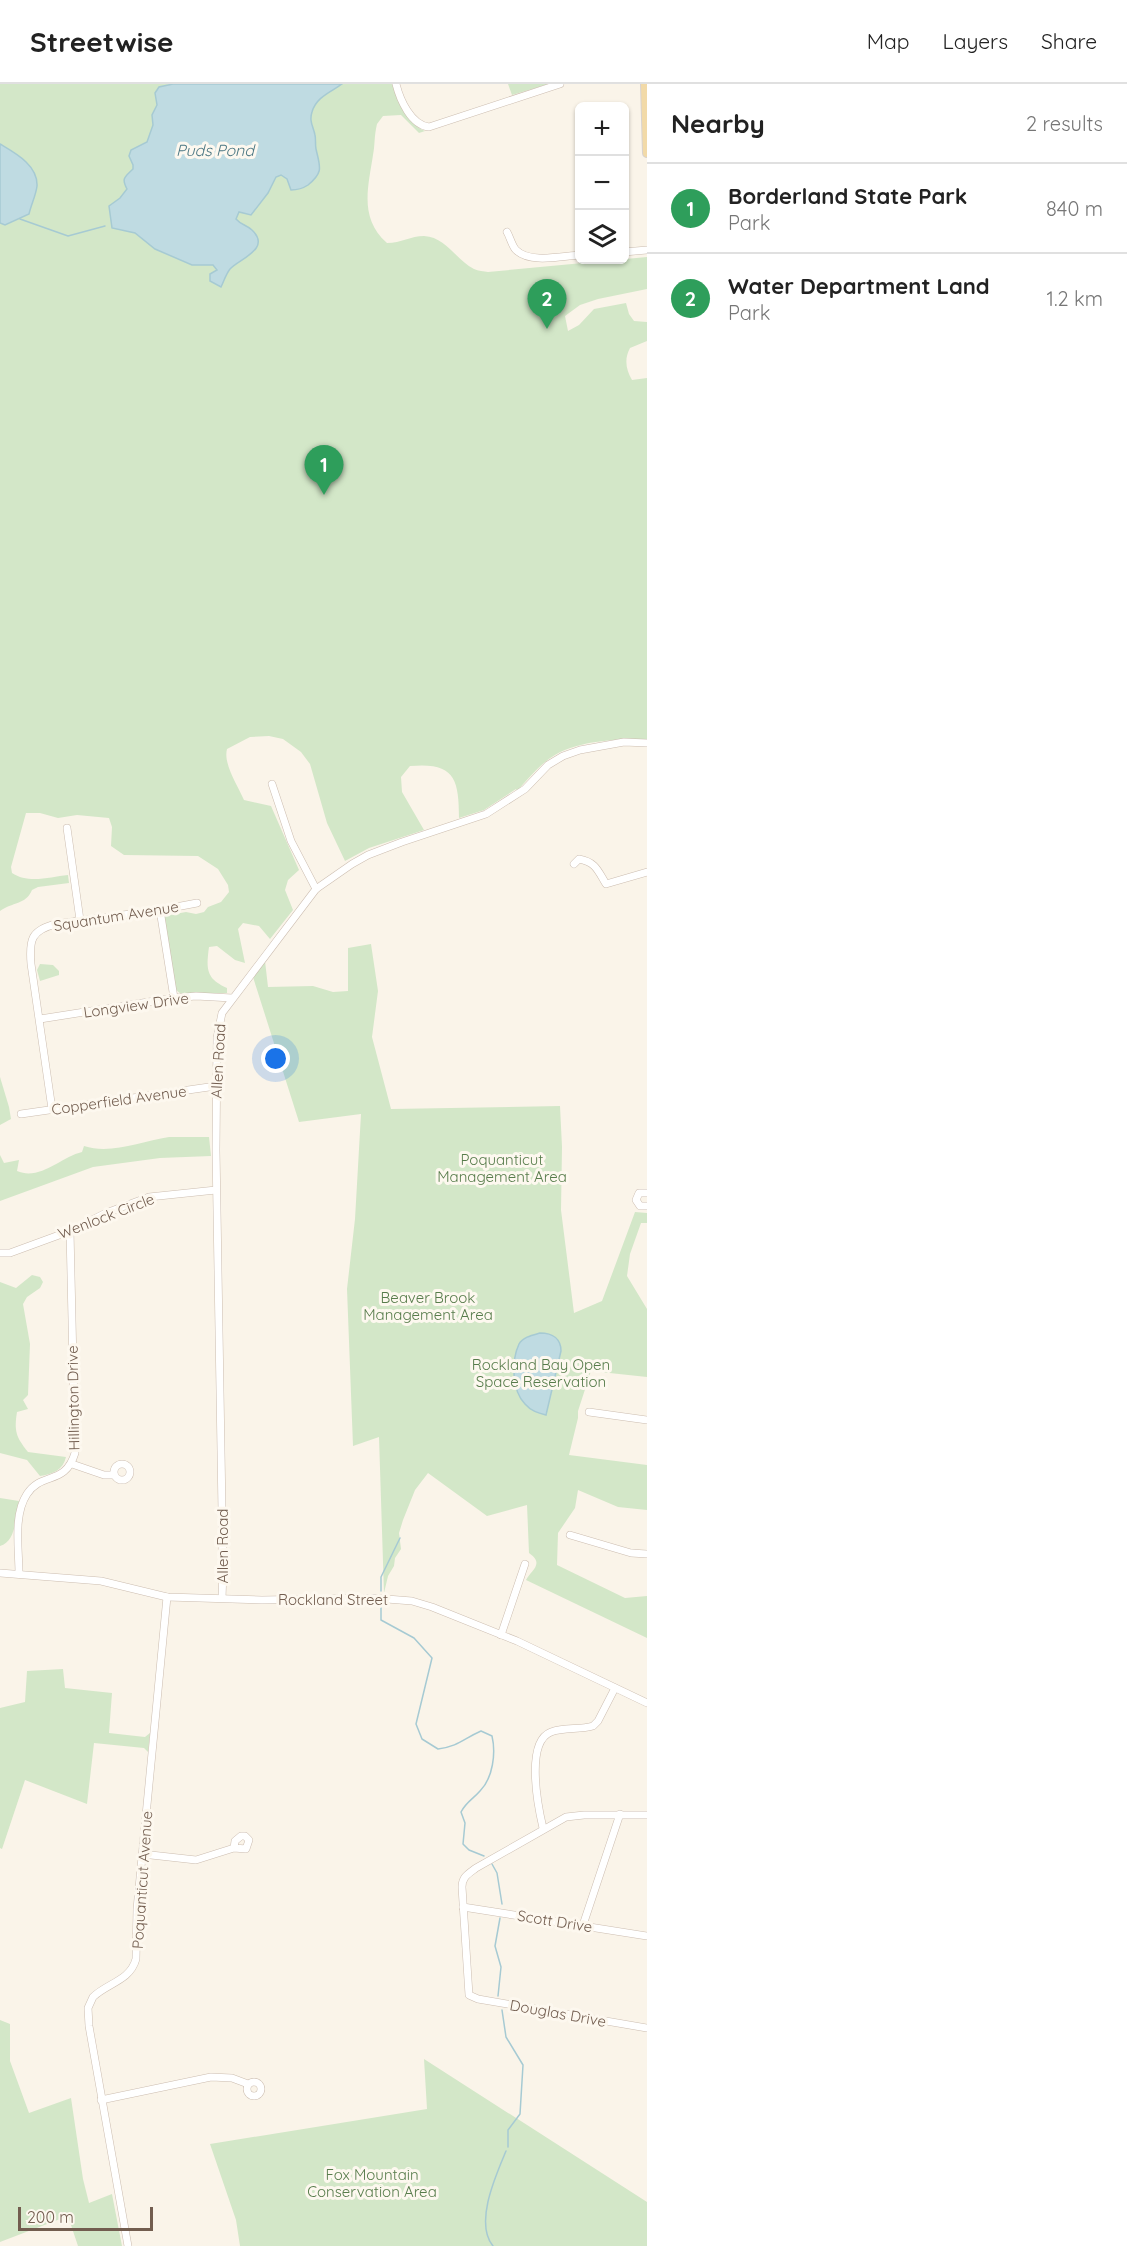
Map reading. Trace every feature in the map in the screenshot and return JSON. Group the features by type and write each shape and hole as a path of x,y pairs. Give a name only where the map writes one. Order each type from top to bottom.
{"main road":[{"path":"645,84 647,153"}],"street":[{"path":"396,84 404,106 422,126 429,127 560,84"},
{"path":"507,232 516,249 524,254 537,257 575,255"},
{"path":"629,252 647,250"},
{"name":"Allen Road","path":"222,1598 216,1086 217,1028 222,1013 316,889 368,855 486,814 525,789 548,765 563,756 580,750 624,742 647,743"},
{"path":"272,784 291,841 316,889"},
{"path":"67,828 80,920"},
{"path":"574,864 579,859 589,861 599,871 606,884 647,872"},
{"name":"Squantum Avenue","path":"52,1109 31,964 29,947 31,940 45,927 197,903"},
{"path":"160,910 174,998"},
{"name":"Longview Drive","path":"40,1019 174,998 196,996 232,998"},
{"name":"Copperfield Avenue","path":"21,1114 216,1086"},
{"name":"Wenlock Circle","path":"0,1253 10,1253 70,1231 106,1213 149,1197 216,1190"},
{"path":"647,1193 639,1193 636,1200 640,1206 647,1206"},
{"name":"Hillington Drive","path":"19,1574 19,1514 22,1502 33,1487 63,1474 72,1464 75,1453 70,1231"},
{"path":"589,1412 647,1420"},
{"path":"72,1464 114,1475"},
{"path":"570,1535 632,1553 647,1554"},
{"path":"501,1635 525,1564"},
{"name":"Rockland Street","path":"0,1573 100,1581 166,1597 404,1600 432,1607 501,1635 647,1703"},
{"name":"Poquanticut Avenue","path":"128,2246 101,2100 88,2008 96,1994 126,1976 134,1965 166,1597"},
{"path":"543,1828 539,1814 537,1787 536,1751 538,1744 549,1733 593,1726 598,1721 615,1688"},
{"path":"583,1925 620,1814"},
{"path":"463,1907 462,1881 466,1875 543,1828 575,1815 647,1815"},
{"path":"142,1854 196,1860 234,1848"},
{"name":"Scott Drive","path":"463,1907 647,1936"},
{"name":"Douglas Drive","path":"463,1907 469,1995 478,1999 647,2028"},
{"path":"101,2100 211,2077 232,2078 248,2084"}],"green space":[{"path":"0,84 393,84 408,117 425,131 419,133 401,115 383,116 377,124 368,202 372,223 387,243 419,236 432,237 439,240 474,269 488,272 575,264 629,264 629,259 647,257 647,289 598,299 580,305 565,316 568,331 579,325 594,309 626,303 634,321 647,322 647,341 630,348 626,360 632,380 647,378 647,739 600,741 565,750 545,762 517,791 516,789 484,810 459,818 458,792 451,775 436,767 410,766 401,777 402,792 424,830 369,848 345,861 327,823 310,764 301,752 283,739 269,736 250,737 227,749 229,768 244,800 271,806 299,870 288,880 285,890 293,910 270,939 259,926 243,923 238,929 245,963 235,960 217,946 209,947 209,972 215,981 227,988 227,993 181,994 176,990 164,916 186,912 196,914 221,902 229,892 228,885 218,869 198,856 124,855 111,846 112,827 109,818 77,815 58,818 40,813 26,813 11,867 12,873 32,879 68,875 69,883 38,887 22,901 0,911"},
{"path":"508,84 549,84 512,95"},
{"path":"371,944 378,991 372,1037 391,1109 560,1106 561,1210 574,1313 602,1301 635,1212 647,1213 647,1223 641,1223 630,1254 627,1276 647,1309 647,1377 591,1371 578,1411 569,1455 647,1465 647,1510 618,1507 578,1490 575,1508 558,1533 557,1565 625,1598 647,1596 647,1638 526,1580 536,1564 536,1560 529,1553 527,1505 487,1516 428,1473 415,1490 403,1520 399,1533 401,1549 388,1576 384,1593 379,1437 353,1446 347,1289 355,1219 361,1114 299,1122 253,977 265,961 268,987 313,986 333,992 348,991 348,948"},
{"path":"40,964 53,965 59,971 59,975 40,981 37,970"},
{"path":"0,1077 11,1119 0,1125"},
{"path":"169,1137 209,1137 211,1156 160,1158 93,1167 0,1201 0,1155 4,1163 19,1160 17,1171 34,1173 82,1152 84,1146 115,1148"},
{"path":"32,1275 40,1277 43,1282 40,1288 27,1297 23,1304 30,1344 28,1395 23,1400 28,1409 17,1412 16,1429 18,1438 28,1452 66,1457 57,1471 40,1476 27,1460 0,1453 0,1282 16,1288"},
{"path":"0,1498 19,1501 10,1539 0,1546"},
{"path":"63,1669 65,1688 112,1693 109,1733 145,1737 150,1733 148,1752 144,1748 94,1743 87,1804 25,1780 2,1849 0,1848 0,1708 25,1702 27,1671"},
{"path":"0,2020 10,2024 10,2061 29,2113 71,2098 83,2179 89,2203 112,2194 122,2246 78,2246 68,2216 0,2242"},
{"name":"Fox Mountain Conservation Area","path":"424,2059 647,2202 647,2246 240,2246 236,2220 210,2144 427,2109"}],"water":[{"name":"Puds Pond","path":"173,84 342,84 317,102 311,115 319,173 308,185 291,190 287,179 281,175 276,177 268,193 251,215 239,212 236,219 252,230 258,243 252,253 230,269 221,287 210,281 210,274 217,270 213,265 192,265 155,249 135,233 112,228 109,206 127,189 125,178 133,169 129,156 131,150 147,142 153,125 152,115 157,105 155,93 159,87"},
{"path":"0,144 30,166 37,186 29,214 5,225 0,223"},
{"path":"540,1333 549,1334 555,1338 560,1343 561,1351 546,1415 532,1410 525,1404 517,1392 514,1376 516,1351 519,1344 526,1338"}],"waterway":[{"path":"20,219 68,236 105,226"},
{"path":"381,1591 381,1577 400,1538"},
{"path":"381,1602 381,1620 414,1638 432,1658 416,1724 422,1739 438,1749 456,1744 481,1731 492,1736 494,1750 491,1772 484,1786 461,1812 465,1823 463,1844 469,1850 484,1856"},
{"path":"492,1864 497,1873 502,1904"},
{"path":"498,1996 501,1967 495,1946 500,1918"},
{"path":"502,2010 506,2037 523,2065 520,2114 508,2130 508,2147"},
{"path":"493,2246 488,2236 486,2212 492,2186 506,2151"}],"place":[{"name":"Water Department Land","path":"547,329"},
{"name":"Borderland State Park","path":"324,495"}],"park label":[{"name":"Poquanticut Management Area","path":"502,1168"},
{"name":"Beaver Brook Management Area","path":"428,1306"},
{"name":"Rockland Bay Open Space Reservation","path":"541,1372"}]}
